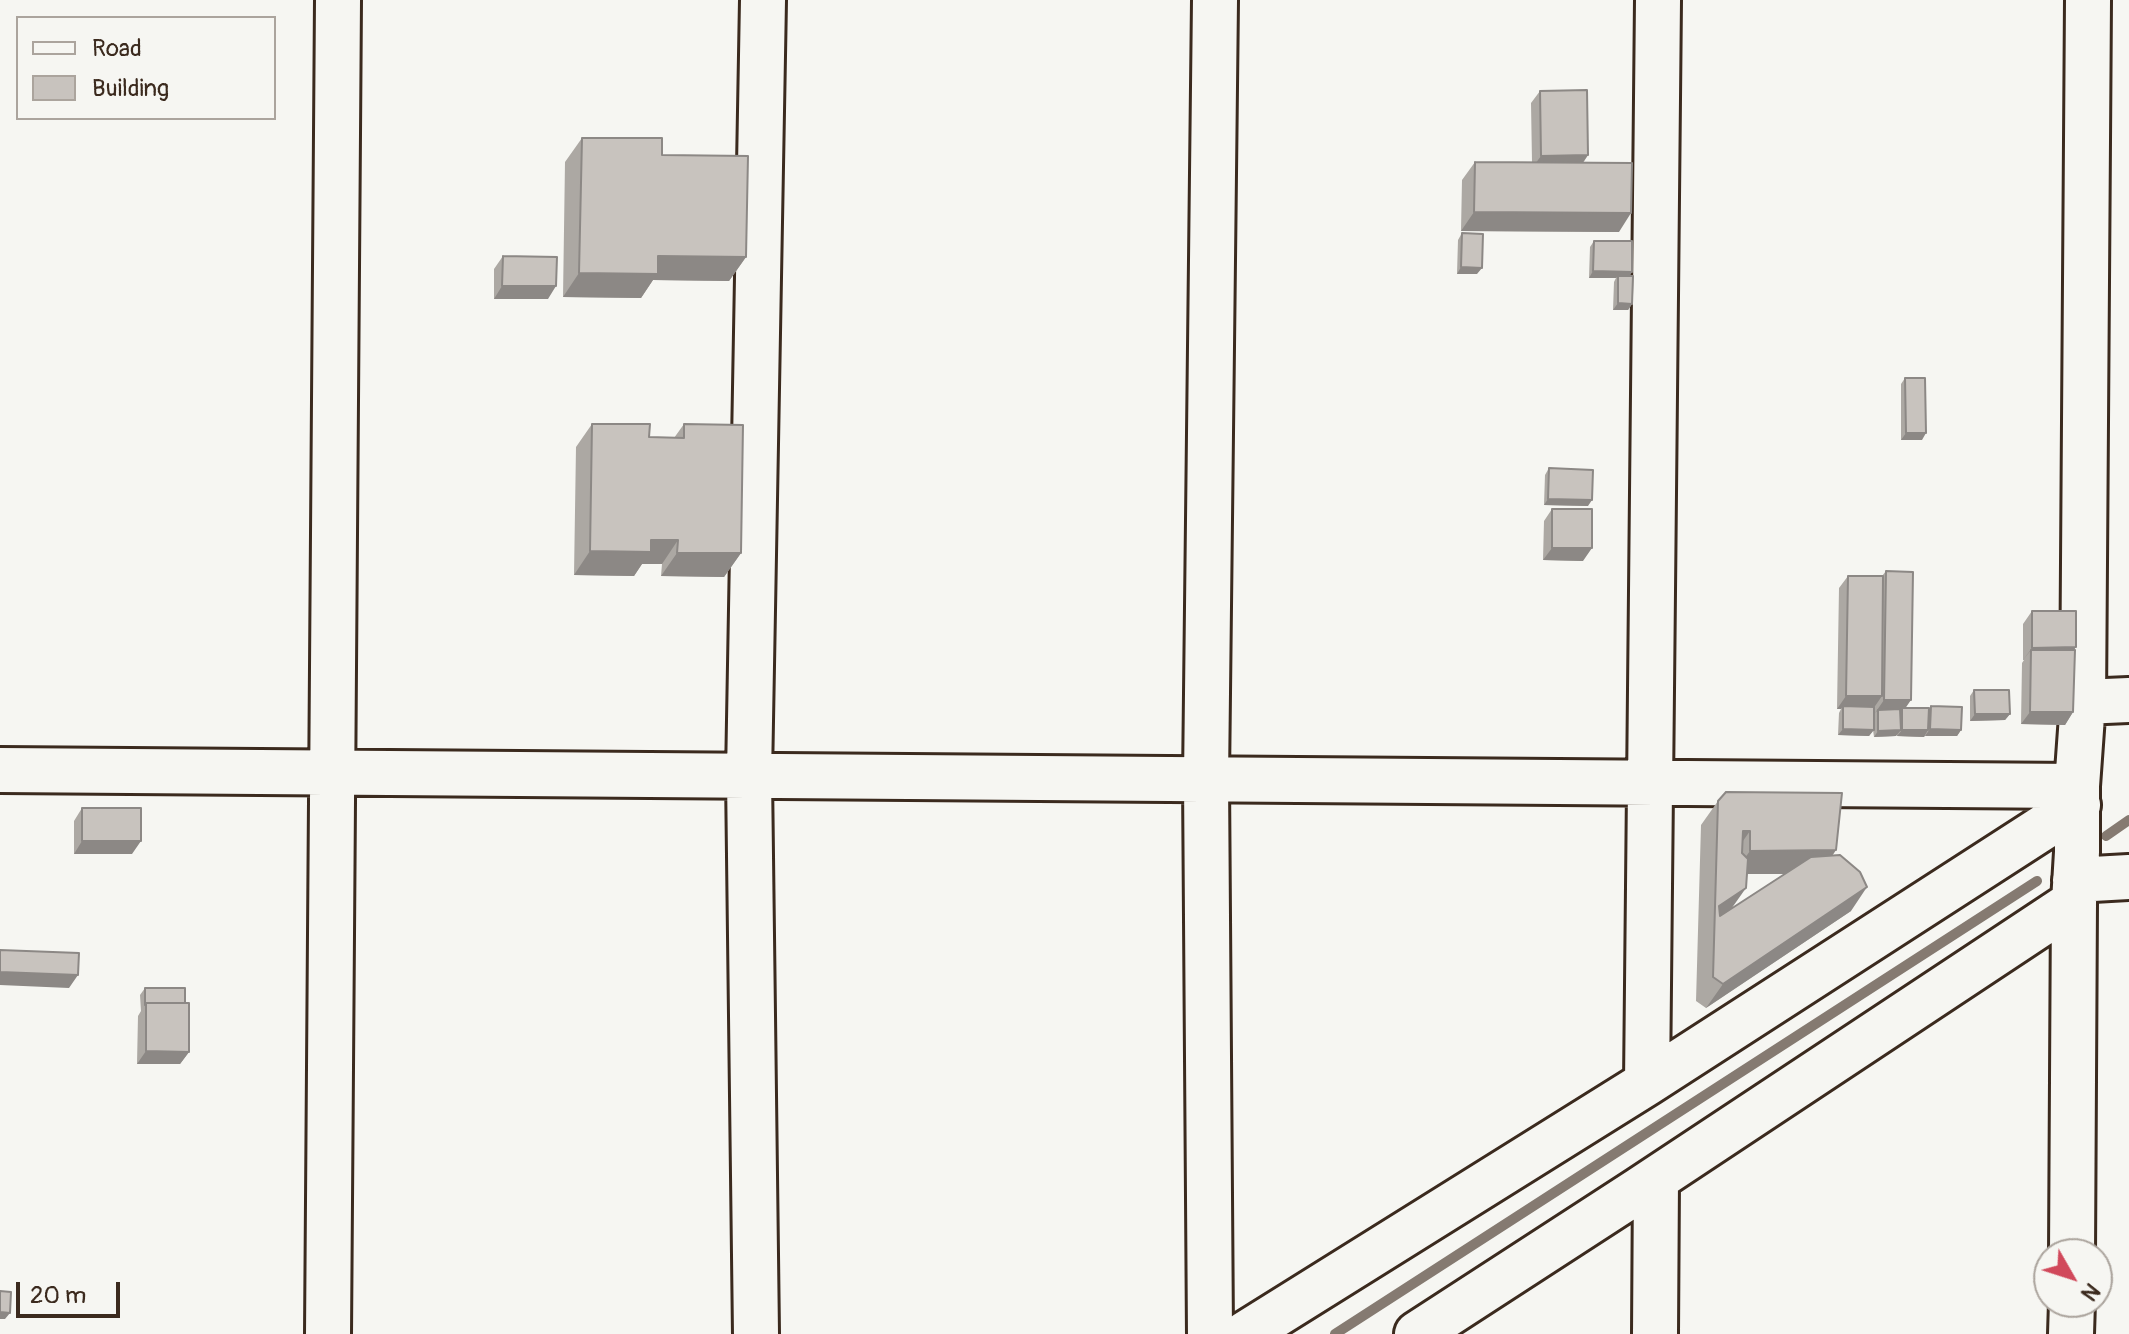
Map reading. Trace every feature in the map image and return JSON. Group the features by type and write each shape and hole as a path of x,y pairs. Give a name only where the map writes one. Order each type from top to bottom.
{"street":[{"path":"328,1334 338,0"},
{"path":"756,1334 749,776 763,0"},
{"path":"1210,1334 1206,779 1215,0"},
{"path":"1647,1083 1658,0"},
{"path":"2073,1238 2096,884 2077,795 2106,701 2088,0"},
{"path":"0,770 1650,783 2077,795"},
{"path":"1245,1334 1647,1083 2077,795"},
{"path":"1417,1334 1656,1179 2096,884"},
{"path":"1655,1334 1656,1179"}],"building":[{"path":"1587,90 1588,155 1541,156 1540,91"},
{"path":"582,138 662,138 662,155 748,156 746,257 658,256 658,274 579,273"},
{"path":"1475,162 1632,163 1631,213 1474,212"},
{"path":"1462,233 1483,234 1482,268 1461,267"},
{"path":"1594,241 1632,241 1632,272 1593,271"},
{"path":"503,256 557,257 556,286 502,286"},
{"path":"1618,276 1633,276 1632,304 1618,303"},
{"path":"1905,378 1925,378 1926,433 1906,433"},
{"path":"592,424 650,424 649,437 684,438 684,424 743,425 741,553 677,553 678,540 651,540 651,552 590,551"},
{"path":"1549,468 1593,470 1592,500 1548,499"},
{"path":"1552,509 1592,509 1592,548 1552,548"},
{"path":"1886,571 1913,572 1911,700 1884,700"},
{"path":"1848,576 1883,576 1882,696 1846,696"},
{"path":"2032,611 2076,611 2076,647 2032,648"},
{"path":"2031,650 2075,650 2073,712 2030,712"},
{"path":"1974,690 2009,690 2010,714 1975,714"},
{"path":"1843,706 1874,707 1874,730 1843,729"},
{"path":"1931,706 1962,707 1961,730 1930,729"},
{"path":"1902,708 1929,708 1928,730 1902,730"},
{"path":"1900,709 1901,730 1878,731 1878,710"},
{"path":"1726,792 1842,793 1836,850 1750,851 1750,831 1743,831 1742,853 1748,859 1746,888 1719,906 1720,916 1811,857 1840,855 1860,872 1867,887 1723,984 1713,977 1718,801"},
{"path":"82,808 141,808 141,841 82,841"},
{"path":"0,950 79,953 78,975 0,972"},
{"path":"145,988 185,988 185,1003 145,1005"},
{"path":"146,1003 189,1003 189,1052 146,1051"},
{"path":"0,1291 11,1292 10,1313 0,1312"}],"waterway":[{"path":"2106,836 2129,820"},
{"path":"1335,1334 2037,881"}]}
